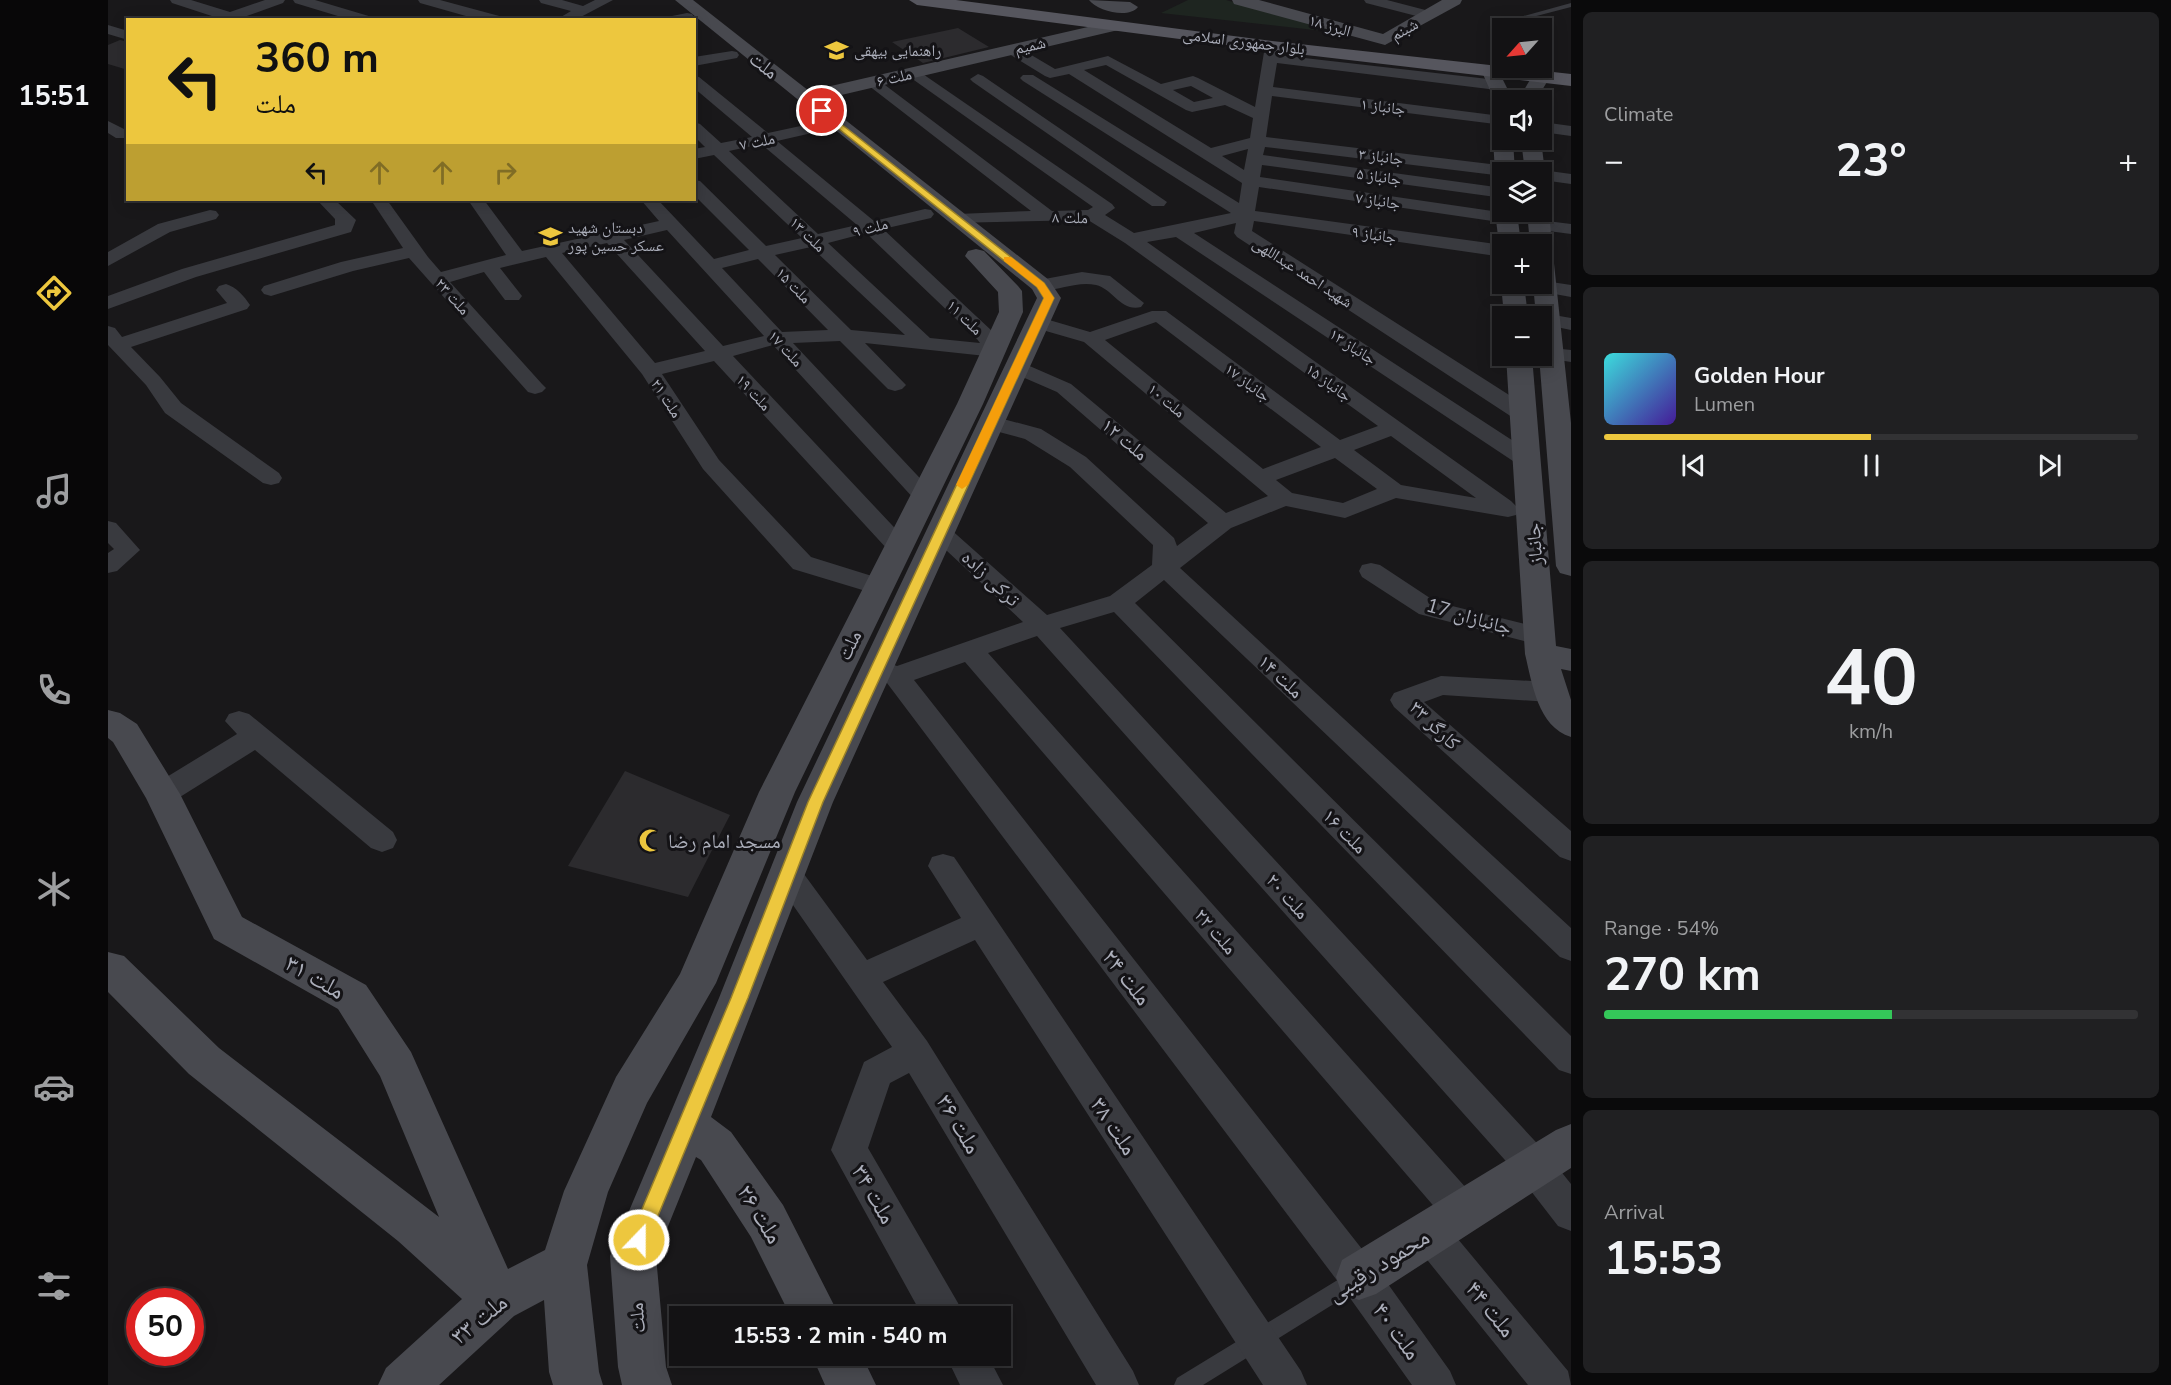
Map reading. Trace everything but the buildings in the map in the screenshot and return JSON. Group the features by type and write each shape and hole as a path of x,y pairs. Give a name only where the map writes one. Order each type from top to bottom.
{"main road":[{"name":"ملت","path":"665,0 685,16"},
{"name":"بلوار جمهوری اسلامی","path":"917,0 982,9 1127,12 1271,52 1492,73"},
{"path":"936,0 982,9"},
{"name":"بلوار جمهوری اسلامی","path":"1024,0 1075,9 1127,12 1391,46 1492,72"},
{"path":"1075,9 1098,0 1127,12"},
{"name":"البرز ۱۸","path":"1240,0 1391,46"},
{"name":"شبنم","path":"1391,46 1428,15 1454,0"},
{"name":"شمیم","path":"947,64 1011,50 1127,12"},
{"name":"ملت","path":"578,1385 574,1372 564,1265 586,1191 631,1091 696,983 777,792 898,546 924,496 1012,358 1039,324 1049,298 1041,285 805,98 696,24"},
{"name":"ملت","path":"647,1385 642,1367 633,1256 739,998 815,802 886,672 940,532 992,423 1012,358 1010,291 985,263 696,25"},
{"name":"ملت ۶","path":"805,98 947,64"},
{"name":"بلوار جمهوری اسلامی","path":"1552,70 1571,67"},
{"name":"بلوار جمهوری اسلامی","path":"1552,74 1571,80"},
{"name":"جانباز","path":"1548,294 1560,322 1571,566"},
{"name":"جانباز","path":"1519,366 1527,460 1520,513 1550,650 1550,692 1552,699 1571,725"},
{"path":"1530,366 1562,369"},
{"path":"842,660 886,672"},
{"name":"ملت ۳۱","path":"108,722 124,733 162,794 228,928 352,997 396,1065 497,1299"},
{"path":"110,968 204,1061 414,1225 497,1299"},
{"path":"696,983 739,998"},
{"name":"ملت ۲۶","path":"687,1125 716,1146 767,1221 810,1306"},
{"name":"محمود رقیبی","path":"1359,1277 1571,1144"},
{"name":"ملت ۳۳","path":"403,1385 497,1299 564,1265"},
{"path":"841,1366 850,1385"}],"street":[{"path":"177,0 235,18 279,0"},
{"path":"300,0 360,18"},
{"path":"424,0 491,18"},
{"path":"546,0 583,10"},
{"path":"567,18 606,0"},
{"path":"1371,0 1428,15"},
{"path":"108,29 126,35"},
{"path":"1011,50 1050,73"},
{"name":"شهید احمد عبداللهی","path":"1271,52 1243,234 1523,414"},
{"path":"696,62 732,55"},
{"path":"1227,100 1192,107 1108,60 1028,78 1246,215"},
{"path":"1071,68 1251,181"},
{"path":"912,72 1106,208 1092,215"},
{"path":"978,79 1158,202"},
{"path":"1158,88 1193,81 1261,116"},
{"name":"ملت ۱۱","path":"696,82 870,227 1012,358"},
{"path":"872,82 1048,216"},
{"name":"جانباز ۱","path":"1265,91 1492,120"},
{"path":"1012,103 1053,94"},
{"name":"ملت ۷","path":"696,154 819,127"},
{"path":"1552,128 1571,131"},
{"name":"ملت ۱۳","path":"696,129 922,341"},
{"path":"1209,154 1257,141"},
{"name":"جانباز ۳","path":"1257,141 1492,170"},
{"name":"جانباز ۵","path":"1254,159 1492,191"},
{"path":"1074,186 1164,165"},
{"path":"1552,176 1571,179"},
{"name":"جانباز ۷","path":"1251,181 1434,208 1492,214"},
{"name":"ملت ۱۵","path":"696,187 895,385"},
{"name":"ملت ۲۳","path":"380,201 438,279 535,388"},
{"path":"477,201 517,258"},
{"name":"ملت ۱۷","path":"650,201 924,496"},
{"path":"108,303 189,273 345,228 343,221 347,220 332,205"},
{"path":"1431,242 1434,208"},
{"name":"ملت ۹","path":"711,265 925,214"},
{"path":"108,260 164,228 210,215"},
{"name":"ملت ۸","path":"958,219 1092,215 1131,240"},
{"path":"1131,240 1246,215"},
{"name":"جانباز ۹","path":"1246,215 1492,250"},
{"path":"438,279 550,250 672,224"},
{"path":"1539,227 1571,229"},
{"name":"جانباز ۱۳","path":"1179,231 1527,460"},
{"name":"ملت ۱۹","path":"611,237 898,546"},
{"name":"جانباز ۱۵","path":"1131,240 1393,428 1520,513"},
{"name":"ملت ۲۱","path":"550,250 650,371 711,464 802,563 879,587"},
{"path":"271,290 348,266 415,251"},
{"path":"489,266 512,296"},
{"path":"1041,285 1082,278 1103,280 1134,303"},
{"path":"1552,288 1571,291"},
{"path":"226,290 240,304 113,339 153,381 173,408 198,429 271,478"},
{"path":"108,321 177,297"},
{"name":"جانباز ۱۷","path":"1091,338 1159,315 1394,491"},
{"name":"ملت ۱۰","path":"1039,324 1091,338 1284,498"},
{"name":"ملت ۱۱","path":"650,371 778,338 842,334 922,341 1012,358"},
{"name":"ملت ۱۲","path":"1012,358 1064,388 1223,523"},
{"path":"992,423 1033,434 1078,462 1165,543 1164,566"},
{"path":"1260,478 1393,428"},
{"path":"886,672 969,649 1119,602 1223,523 1284,498 1345,511 1394,491 1520,513"},
{"path":"108,528 128,550 108,565"},
{"name":"ترکی زاده","path":"940,532 1042,625"},
{"name":"ملت ۱۴","path":"1164,566 1571,948"},
{"name":"جانبازان 17","path":"1371,571 1428,608 1550,650"},
{"name":"ملت ۱۶","path":"1119,602 1571,1059"},
{"name":"ملت ۲۰","path":"1042,625 1534,1166 1571,1213"},
{"name":"ملت ۲۲","path":"969,649 1446,1223"},
{"name":"ملت ۲۴","path":"886,672 1359,1277"},
{"name":"کارگر ۳۳","path":"1550,692 1441,685 1404,700 1571,849"},
{"path":"162,794 248,728 382,840"},
{"name":"ملت ۳۸","path":"943,866 979,924 1287,1385"},
{"name":"ملت ۳۶","path":"787,875 915,1052 1119,1385"},
{"path":"861,977 979,924"},
{"name":"ملت ۳۴","path":"915,1052 876,1073 849,1150 938,1306"},
{"name":"ملت ۴۴","path":"1446,1223 1554,1385"},
{"name":"ملت ۴۰","path":"1359,1277 1436,1385"},
{"path":"972,1366 983,1385"}],"lane":[{"path":"1522,18 1571,5"},
{"name":"محمود رقیبی","path":"1184,1385 1359,1277"}],"shaded area":[{"path":"1188,0 1226,0 1350,34 1161,13"}],"slow traffic":[{"path":"962,485 1049,298 1041,285 1007,259"}],"place":[{"name":"راهنمایی بیهقی","path":"836,50"},
{"name":"دبستان شهید عسکر حسین پور","path":"550,236"},
{"name":"مسجد امام رضا","path":"650,841"}],"route":[{"path":"639,1240 739,998 815,802 1049,298 1041,285 822,111"}]}
